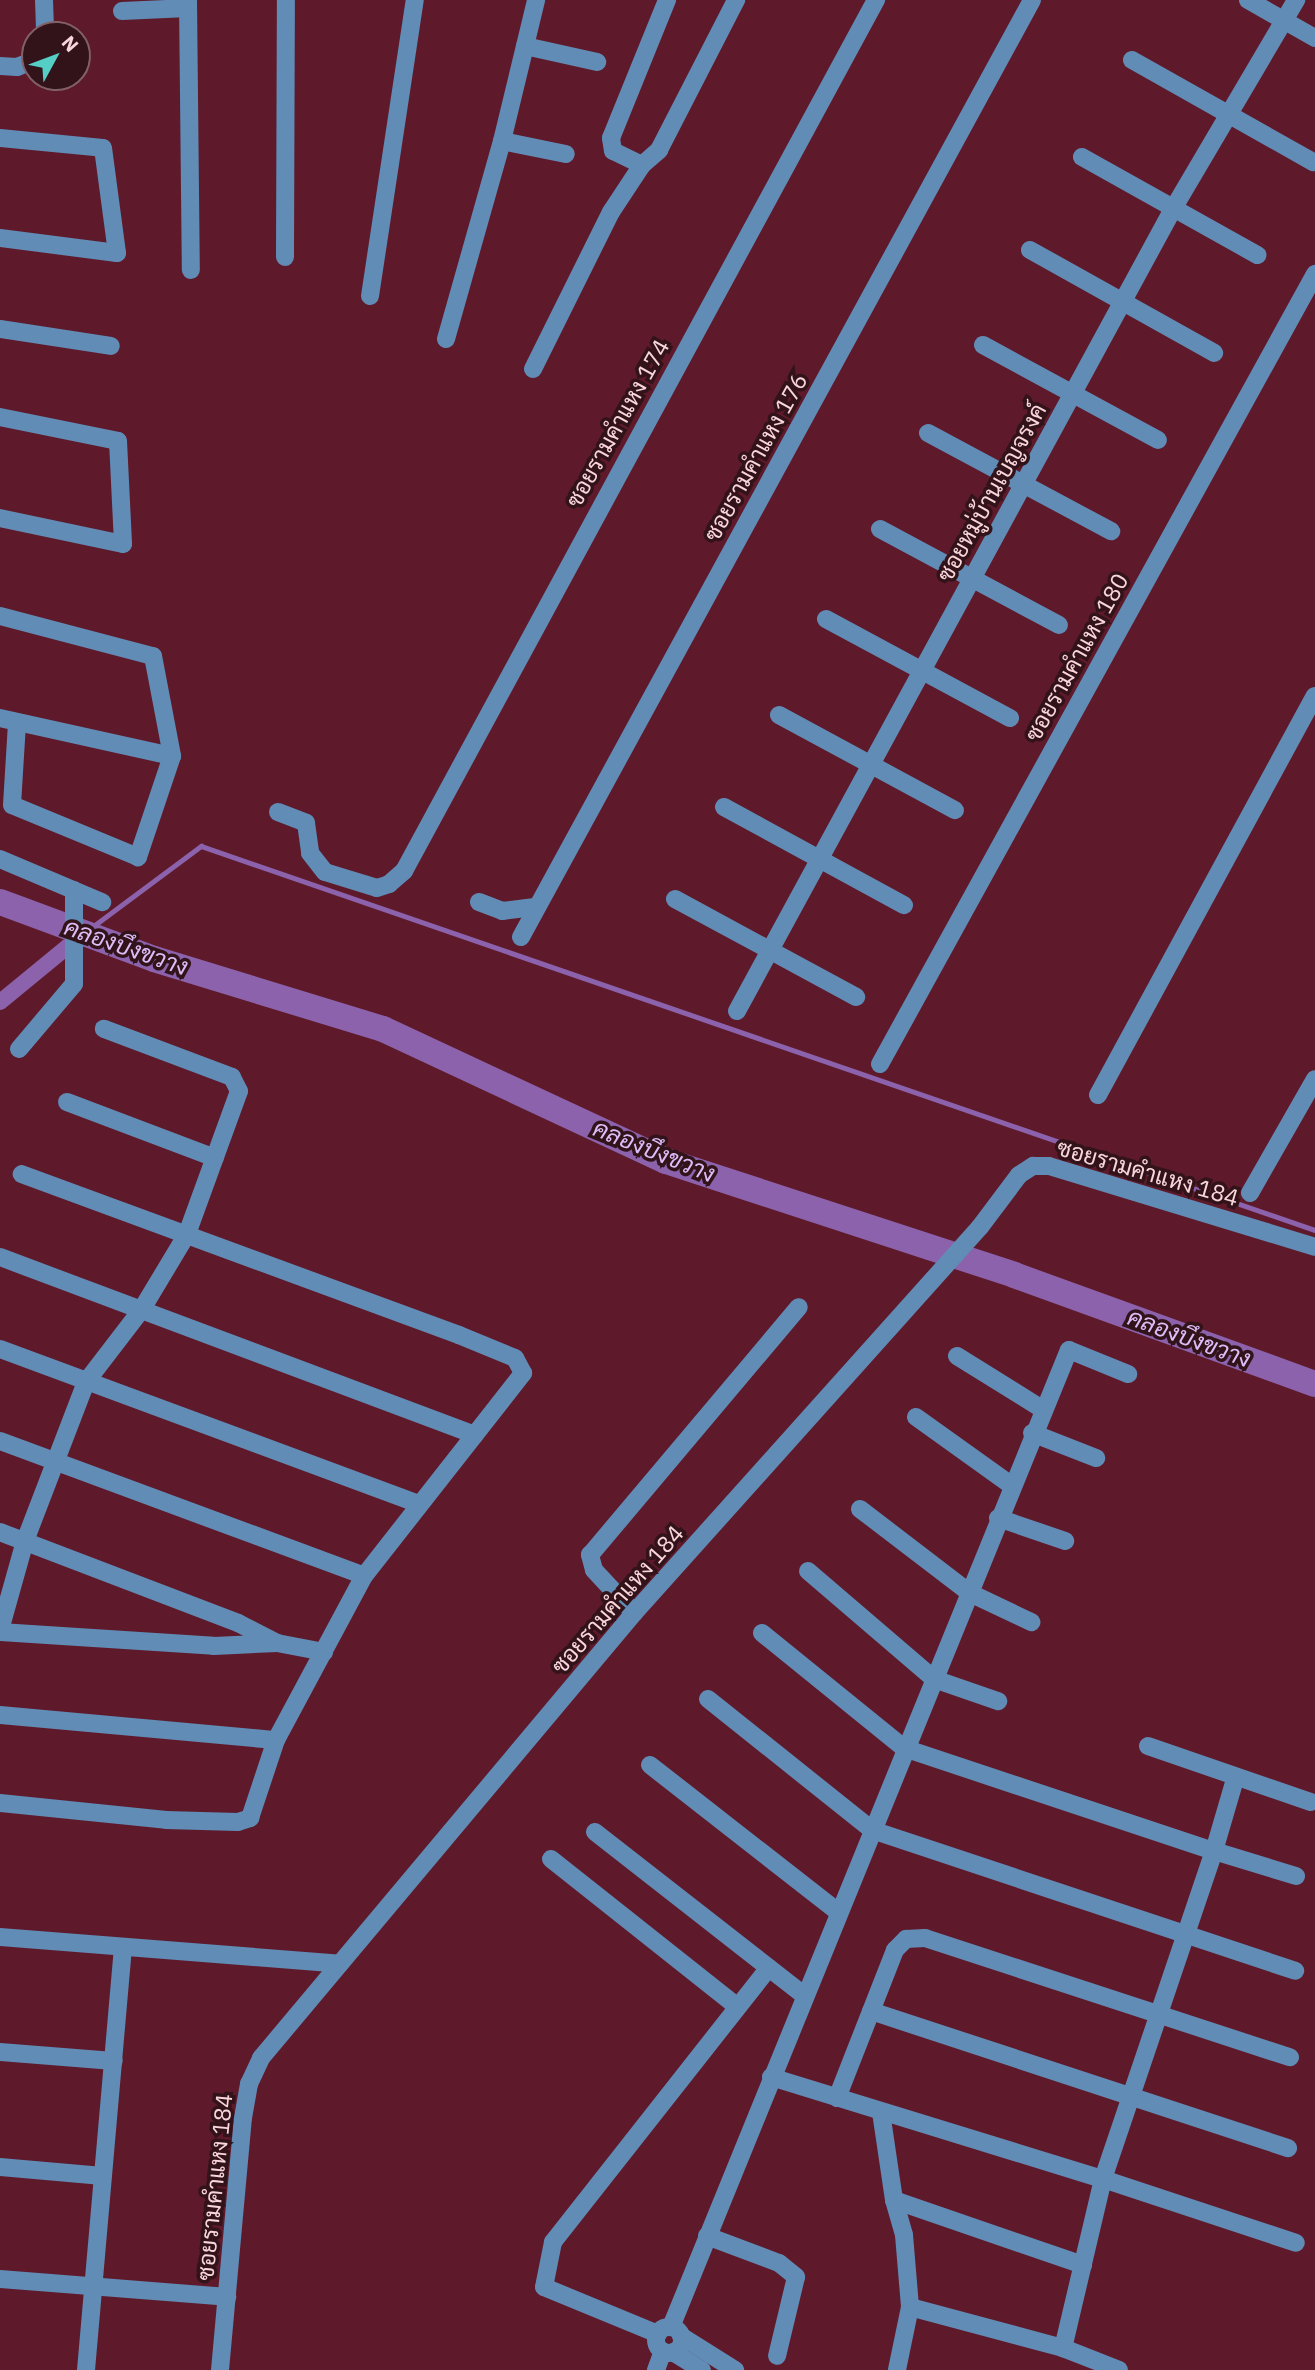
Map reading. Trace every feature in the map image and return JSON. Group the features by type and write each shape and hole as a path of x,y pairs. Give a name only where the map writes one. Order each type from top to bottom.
{"street":[{"path":"44,0 45,21"},
{"path":"285,257 286,0"},
{"path":"370,296 415,0"},
{"path":"446,339 502,141 536,0"},
{"path":"642,165 613,151 611,138 667,0"},
{"path":"533,369 611,212 642,165 659,150 736,0"},
{"name":"ซอยรามคำแหง 174","path":"278,812 306,823 310,853 325,872 377,888 389,884 404,871 876,0"},
{"name":"ซอยรามคำแหง 176","path":"521,937 1032,0"},
{"path":"1248,0 1315,38"},
{"name":"ซอยหมู่บ้านเบญจรงค์","path":"737,1011 1173,209 1296,0"},
{"path":"122,11 188,4 191,270"},
{"path":"525,46 597,62"},
{"path":"1132,60 1313,162"},
{"path":"0,66 21,65"},
{"path":"0,138 103,148 117,253 0,238"},
{"path":"502,141 566,154"},
{"path":"1082,157 1256,255"},
{"path":"1030,250 1214,353"},
{"name":"ซอยรามคำแหง 180","path":"880,1064 1315,274"},
{"path":"0,329 111,346"},
{"path":"984,345 1157,440"},
{"path":"0,417 118,441 123,544 0,518"},
{"path":"928,432 1111,531"},
{"path":"880,529 1059,625"},
{"path":"0,616 153,656 172,756 138,857 12,805 8,721 172,756"},
{"path":"826,619 1010,718"},
{"path":"1098,1095 1315,696"},
{"path":"779,715 955,810"},
{"path":"724,807 904,905"},
{"path":"0,859 102,902"},
{"path":"19,1049 74,984 74,891"},
{"path":"675,899 856,997"},
{"path":"479,902 502,911 537,907"},
{"path":"104,1029 237,1081 239,1091 187,1234 142,1309 86,1382 25,1541 0,1631 214,1646 277,1643 324,1652"},
{"path":"1250,1193 1315,1079"},
{"path":"67,1102 215,1158"},
{"name":"ซอยรามคำแหง 184","path":"220,2370 236,2173 249,2084 261,2057 634,1613 923,1287 980,1227 1019,1175 1034,1166 1049,1166 1315,1247"},
{"path":"0,1803 166,1820 238,1822 250,1818 256,1807 276,1741 365,1576 523,1373 520,1362 187,1234 22,1174"},
{"path":"0,1257 475,1435"},
{"path":"634,1613 594,1570 590,1555 799,1307"},
{"path":"0,1349 419,1504"},
{"path":"656,2370 707,2236 904,1748 970,1593 1032,1433 1069,1350 1128,1374"},
{"path":"957,1356 1042,1409"},
{"path":"916,1418 1012,1485"},
{"path":"1032,1433 1096,1458"},
{"path":"0,1441 365,1576"},
{"path":"860,1509 970,1593 1031,1622"},
{"path":"998,1518 1065,1541"},
{"path":"0,1532 238,1623 277,1643"},
{"path":"808,1571 934,1679 998,1701"},
{"path":"762,1633 904,1748 1296,1876"},
{"path":"708,1699 872,1830 1295,1971"},
{"path":"0,1715 276,1741"},
{"path":"1148,1746 1235,1779 1311,1802"},
{"path":"650,1765 838,1912"},
{"path":"1063,2348 1103,2179 1214,1851 1235,1779"},
{"path":"595,1832 804,1995"},
{"path":"551,1859 738,2007"},
{"path":"0,1937 123,1950 340,1964"},
{"path":"837,2098 895,1950 906,1939 925,1938 1159,2017 1290,2057"},
{"path":"86,2370 123,1950"},
{"path":"736,2370 544,2287 553,2242 769,1968"},
{"path":"871,2011 1131,2093 1287,2148"},
{"path":"0,2052 114,2062"},
{"path":"771,2077 1103,2179 1296,2243"},
{"path":"881,2112 894,2200 904,2235 910,2307 897,2370"},
{"path":"0,2167 103,2176"},
{"path":"894,2200 1083,2265"},
{"path":"707,2236 779,2263 796,2277 777,2356"},
{"path":"0,2279 227,2297"},
{"path":"910,2307 1063,2348 1119,2370"},
{"path":"669,2340 702,2370"}],"waterway":[{"path":"84,933 201,846 1315,1230"},
{"name":"คลองบึงขวาง","path":"0,902 154,959 383,1029 666,1161 1014,1275 1315,1384"},
{"path":"0,1002 84,933"}]}
